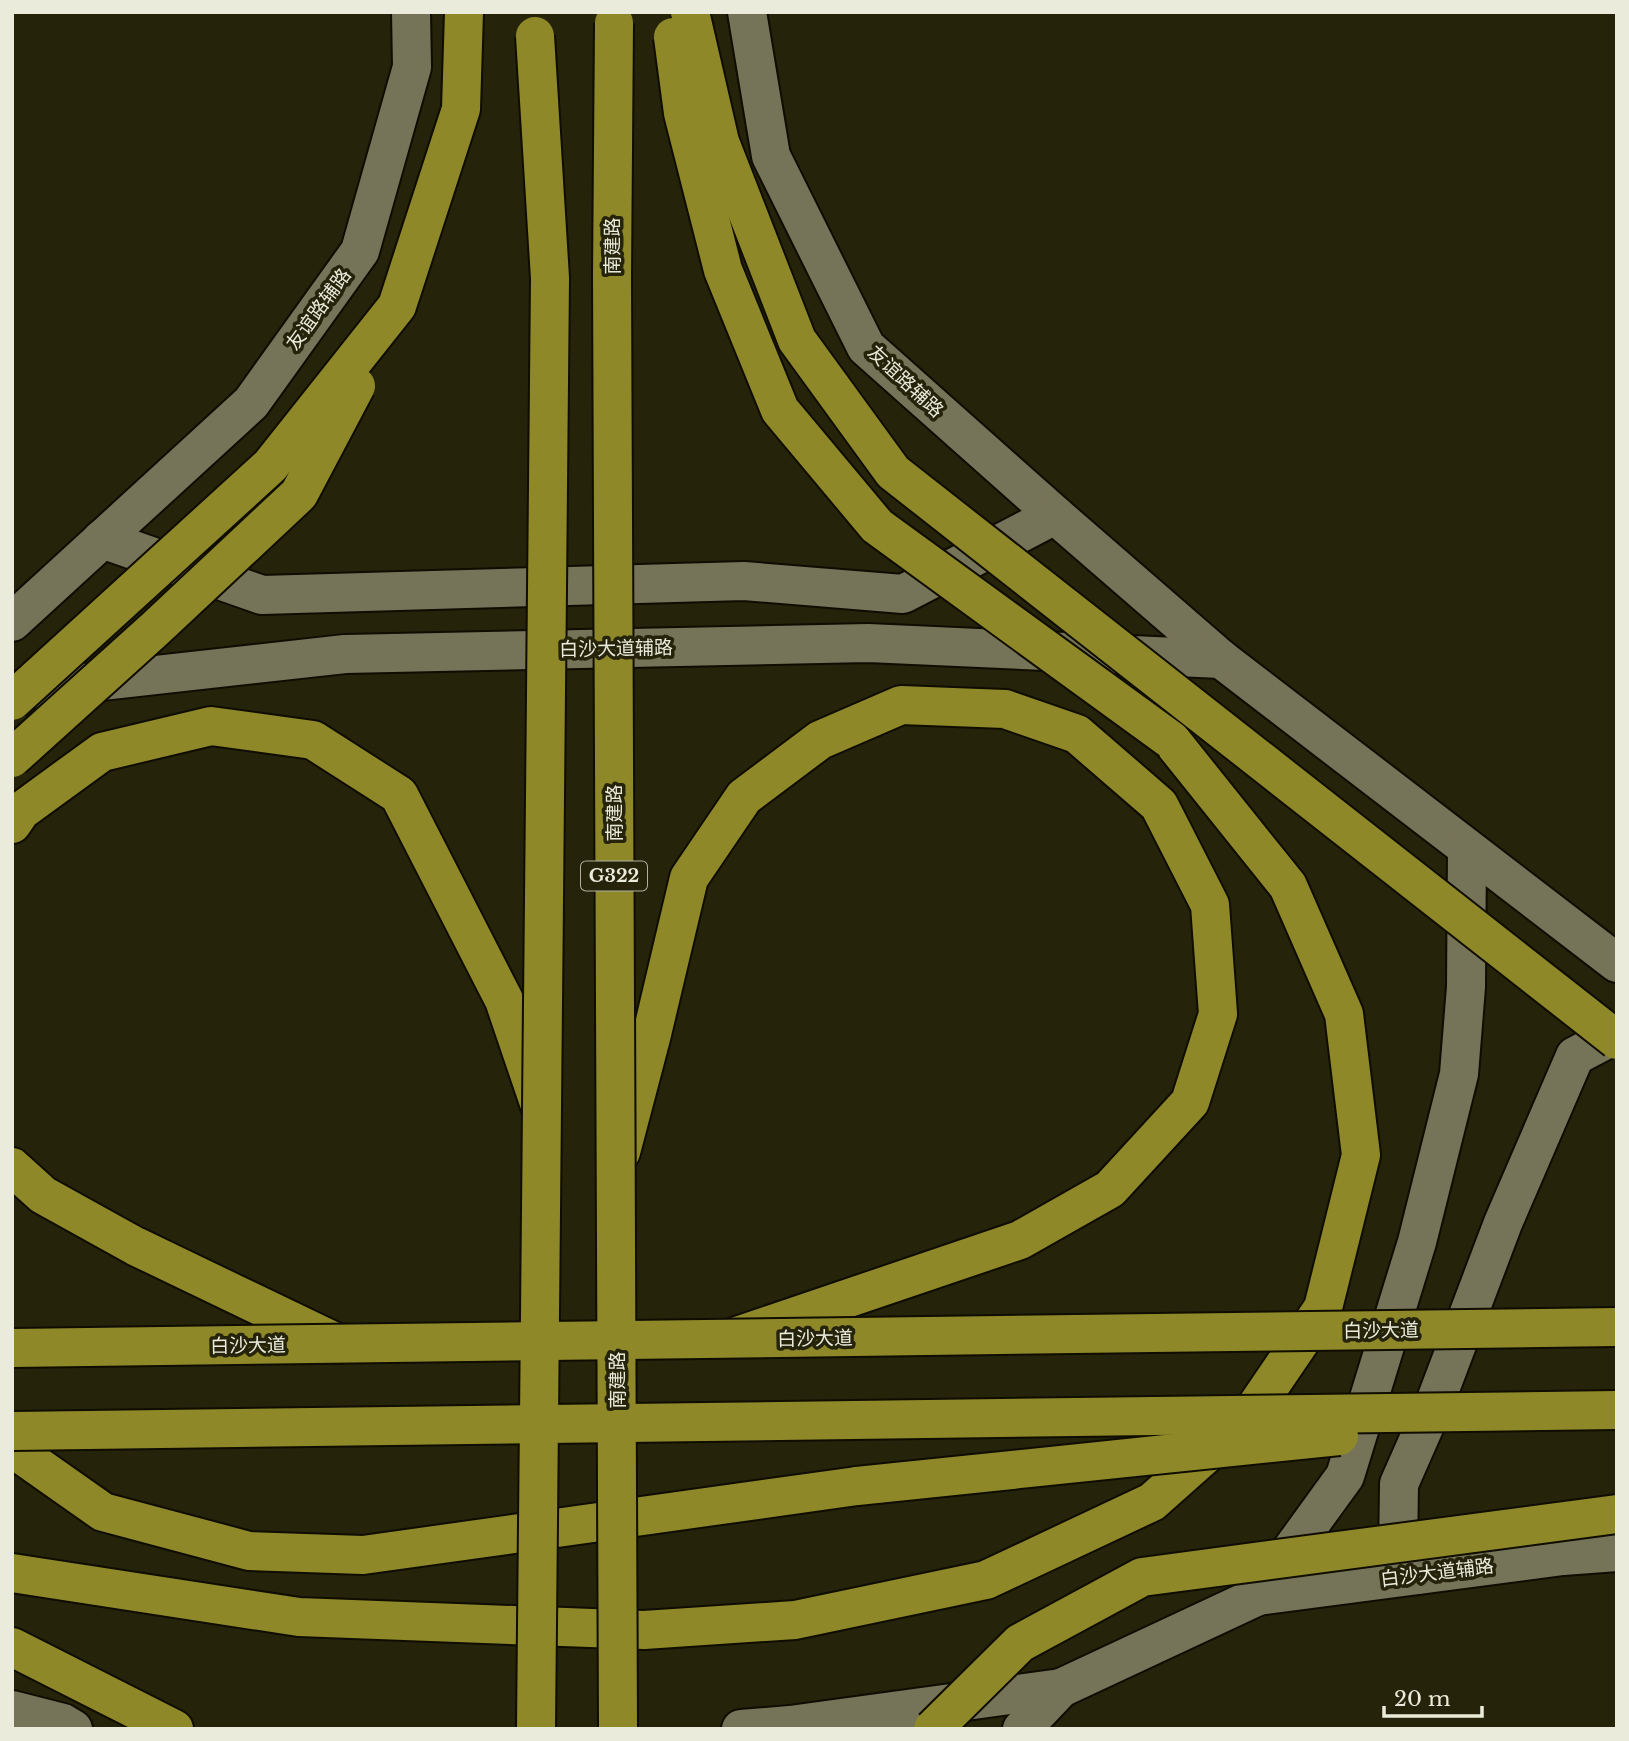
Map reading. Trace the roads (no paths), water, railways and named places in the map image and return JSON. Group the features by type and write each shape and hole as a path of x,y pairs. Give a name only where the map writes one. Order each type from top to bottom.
{"highway":[{"path":"12,758 299,494 397,306 461,109 464,12"},
{"path":"12,1573 299,1617 644,1630 795,1620 986,1580 1152,1502 1251,1414 1323,1308 1360,1155 1344,1014 1288,886 1171,740 877,526 780,410 723,270 683,113 670,12"},
{"path":"690,12 720,142 797,340 893,472 1617,1040"},
{"name":"南建路","path":"613,18 618,1729"},
{"path":"534,24 550,278 536,1729"},
{"path":"12,701 270,466 397,306"},
{"path":"616,1171 689,878 744,797 820,740 901,705 1005,709 1077,734 1159,805 1210,905 1218,1014 1190,1102 1110,1189 1020,1240 727,1339"},
{"path":"12,824 21,811 102,752 211,726 313,740 399,796 504,1000 542,1112"},
{"path":"12,1167 43,1195 135,1246 339,1344"},
{"name":"白沙大道","path":"12,1348 1617,1327"},
{"path":"12,1431 1617,1410"},
{"path":"12,1448 103,1511 248,1551 363,1556 857,1486 1442,1425 1617,1417"},
{"path":"933,1729 1020,1643 1142,1577 1617,1514"},
{"path":"12,1647 174,1729"}],"main road":[{"name":"友谊路辅路","path":"12,622 251,402 360,251 411,67 411,12"},
{"name":"友谊路辅路","path":"747,12 771,156 866,346 1221,659 1617,963"},
{"path":"102,539 262,595 744,581 904,594 1055,515"},
{"name":"白沙大道辅路","path":"12,691 345,654 868,643 1221,659"},
{"path":"741,1729 790,1725 1061,1688 1258,1596 1345,1476 1417,1242 1459,1074 1465,986 1467,849"},
{"path":"1417,1575 1398,1555 1399,1484 1436,1400 1503,1223 1575,1056 1617,1034"},
{"name":"白沙大道辅路","path":"1258,1596 1563,1556 1617,1552"},
{"path":"1022,1729 1061,1688"},
{"path":"12,1710 63,1723 73,1729"}]}
